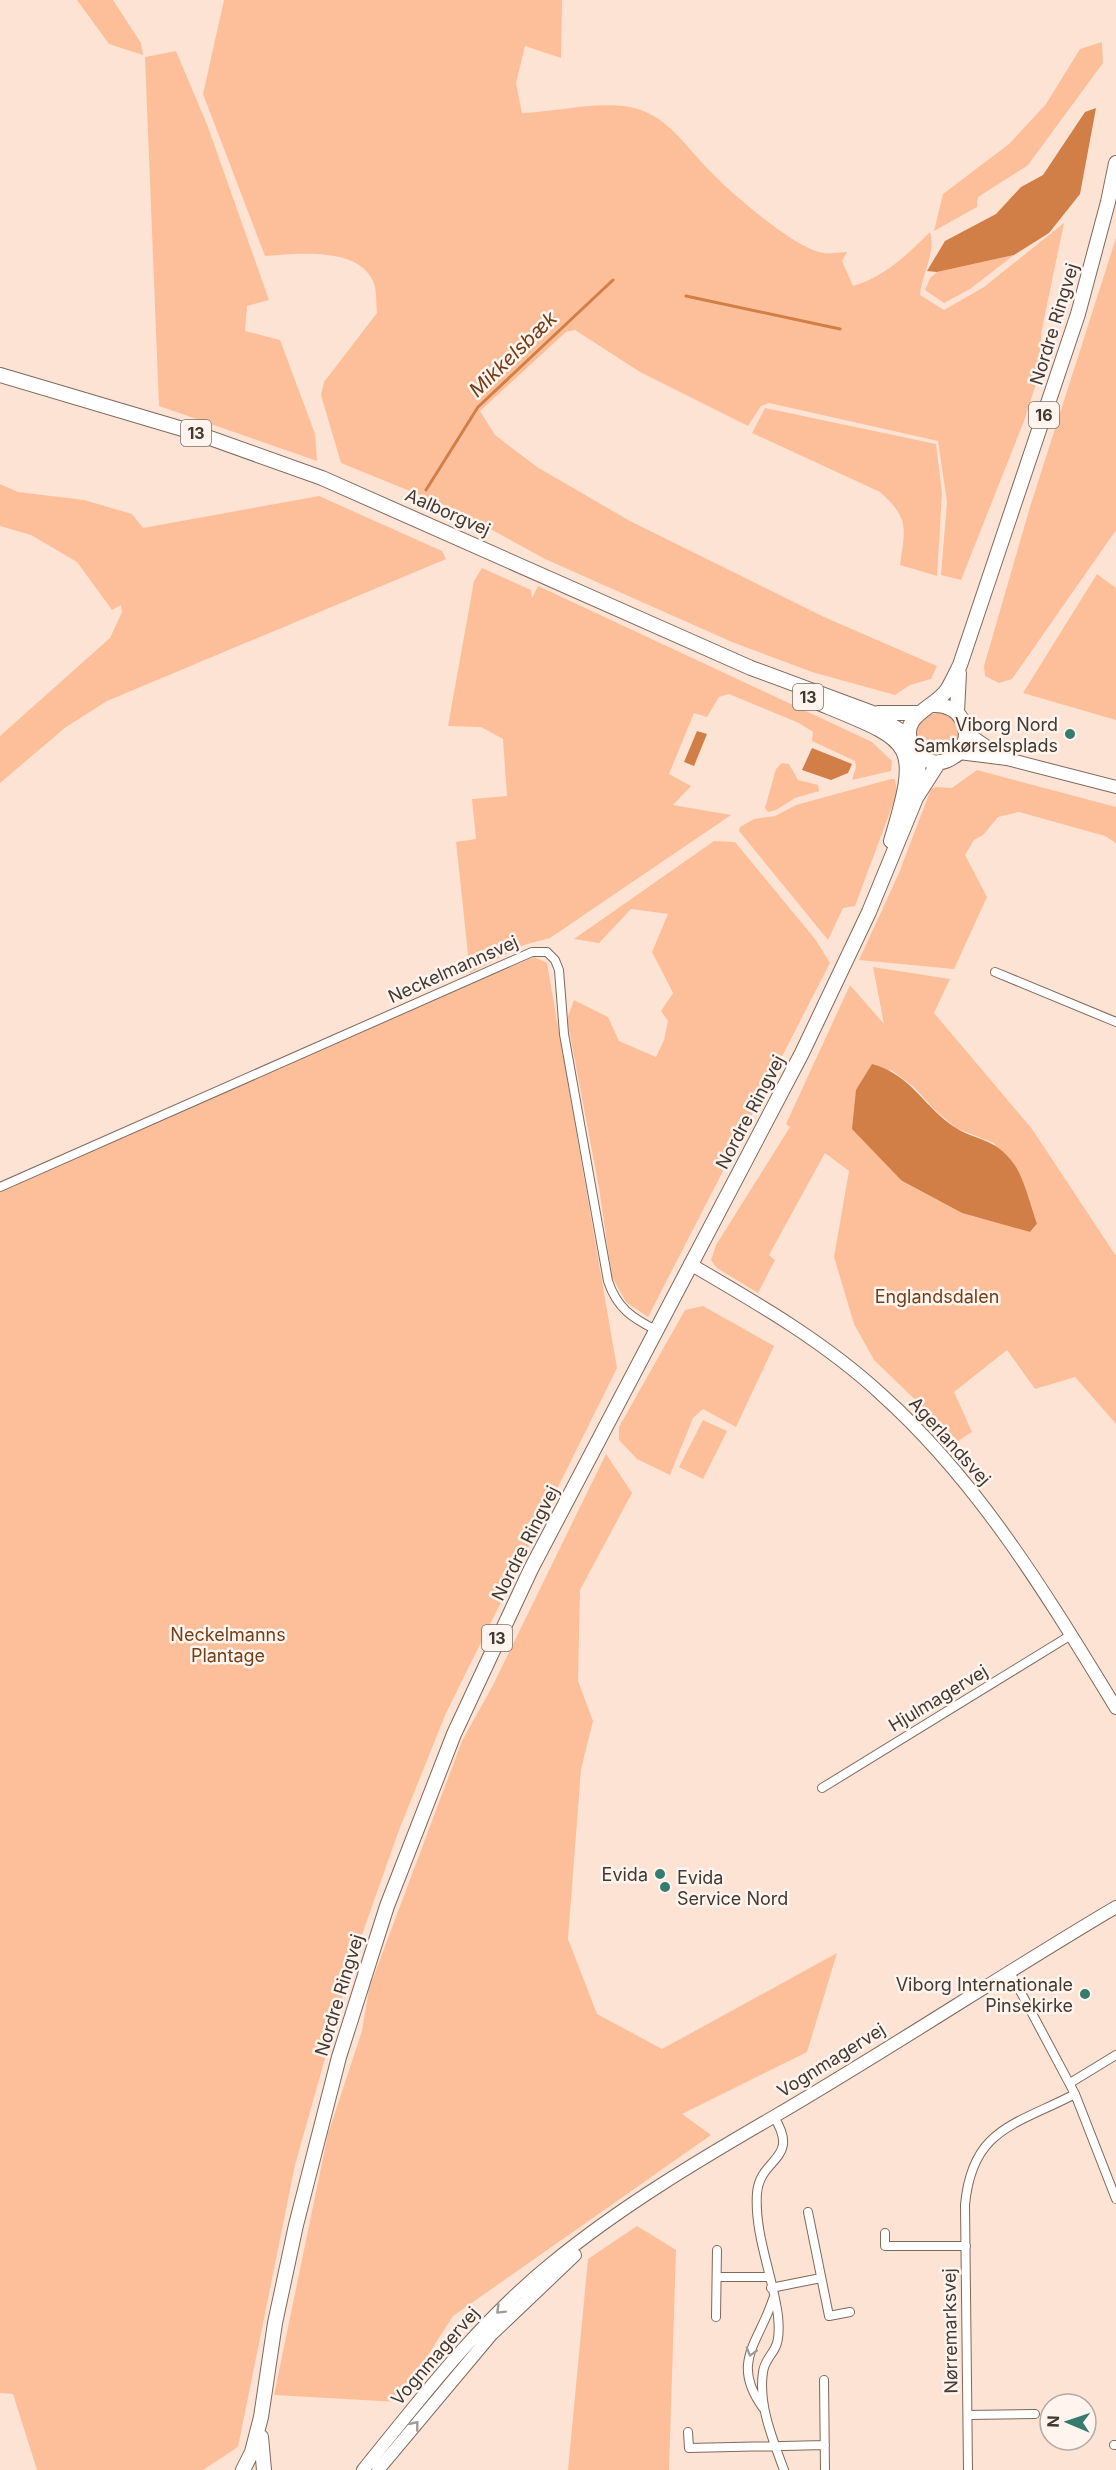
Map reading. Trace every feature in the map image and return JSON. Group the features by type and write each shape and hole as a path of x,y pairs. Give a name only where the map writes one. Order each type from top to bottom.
{"main road":[{"name":"Nordre Ringvej","path":"933,705 948,689 960,664 1078,314 1116,163"},
{"name":"Aalborgvej","path":"0,375 196,433 322,478 751,668 870,712 909,736"},
{"name":"Nordre Ringvej","path":"957,712 960,664"},
{"name":"13","path":"751,668 819,703 890,734 901,746 907,759 907,784 869,912"},
{"name":"13","path":"917,713 933,705"},
{"path":"917,713 912,720 909,736 919,756 939,762 959,753 967,733 964,722 957,712 946,706 933,705"},
{"name":"Aalborgvej","path":"870,712 917,713"},
{"name":"Nordre Ringvej","path":"916,798 919,756"},
{"name":"Nordre Ringvej","path":"243,2470 252,2452 261,2416 275,2323 316,2141 339,2057 387,1906 454,1734 494,1644 801,1053 869,912 916,798 939,762"},
{"name":"Nordre Ringvej","path":"261,2416 264,2470"}],"street":[{"path":"967,733 1007,759"},
{"path":"959,753 1007,759 1116,787"},
{"name":"Neckelmannsvej","path":"0,1187 532,952 547,952 555,960 559,970 564,1034 608,1281 613,1297 622,1309 633,1319 656,1330"},
{"path":"995,972 1116,1022"},
{"name":"Agerlandsvej","path":"690,1264 821,1344 882,1395 940,1453 1014,1547 1116,1708"},
{"name":"Hjulmagervej","path":"822,1788 1071,1635"},
{"name":"Vognmagervej","path":"363,2470 441,2373 491,2319 551,2263 628,2208 1009,1970 1116,1907"},
{"path":"1009,1970 1070,2083 1116,2199"},
{"path":"1070,2083 1116,2055"},
{"name":"Nørremarksvej","path":"968,2470 967,2180 984,2145 997,2134 1075,2094"},
{"path":"774,2117 783,2131 784,2144 780,2155 761,2178 757,2193 778,2335 776,2347 765,2362 762,2372 764,2409 784,2470"},
{"name":"Vognmagervej","path":"378,2470 491,2335 557,2270 628,2208"},
{"path":"808,2212 829,2316 850,2312"},
{"name":"Nørremarksvej","path":"885,2233 885,2246 966,2246"},
{"path":"716,2317 717,2250"},
{"path":"717,2277 770,2277"},
{"path":"771,2288 821,2278"},
{"path":"764,2409 754,2396 748,2359 773,2298"},
{"path":"824,2380 825,2470"},
{"name":"Nørremarksvej","path":"968,2415 1035,2414"},
{"path":"688,2432 689,2448 825,2445"}],"green space":[{"path":"77,0 113,0 141,43 143,55 109,44"},
{"path":"224,0 562,0 561,58 525,46 516,83 522,113 613,105 641,110 652,115 670,128 732,192 781,231 797,242 824,253 847,252 842,261 853,286 885,271 904,257 930,232 930,255 920,295 944,310 984,287 1064,223 1041,334 1042,365 1024,421 961,580 941,575 947,502 938,441 769,403 761,406 748,426 640,372 575,330 566,332 480,411 495,435 537,467 630,521 824,617 937,666 931,679 910,685 895,695 812,672 732,642 545,559 454,509 341,463 321,395 324,382 377,313 374,284 365,270 354,262 340,257 309,254 265,256 203,94"},
{"path":"1102,42 1103,63 1028,165 978,197 977,207 934,231 943,194 1009,144 1046,104 1080,49"},
{"path":"176,51 208,127 269,300 247,306 245,331 280,340 315,434 317,461 159,406 145,57"},
{"path":"1116,238 1116,530 1012,679 999,683 985,676 984,666 1030,507"},
{"path":"1014,255 970,289 944,303 925,290 930,278 937,272"},
{"path":"765,408 936,444 942,493 937,576 900,565 904,533 901,517 890,501 880,492 752,433"},
{"path":"0,484 18,492 84,500 132,514 143,528 319,496 442,551 446,559 107,701 66,727 0,783 0,736 110,638 122,612 121,605 112,610 77,562 31,535 0,526"},
{"path":"482,568 531,590 532,598 538,586 872,742 892,761 891,771 852,780 856,767 855,761 812,741 813,732 799,723 729,694 719,697 707,717 694,713 669,774 691,786 673,805 731,815 550,938 524,945 470,973 456,842 476,839 472,799 507,796 503,739 481,727 448,726 474,581"},
{"path":"1097,574 1116,588 1116,720 1023,693"},
{"path":"938,713 953,719 959,734 953,749 938,755 923,749 917,734 923,719"},
{"path":"782,763 789,764 798,780 818,785 819,791 795,798 776,810 768,812 765,808 776,769"},
{"path":"977,770 1116,807 1116,843 1105,836 1019,812 998,817 983,835 974,840 965,855 987,897 954,969 859,960 899,873 931,789 952,788"},
{"path":"895,779 897,793 855,906 843,908 828,940 739,831 740,827 754,819 775,816 796,805"},
{"path":"714,841 735,842 815,939 830,963 648,1317 626,1302 612,1277 599,1188 567,1019 574,1000 608,1017 619,1041 656,1057 664,1040 668,1021 661,1011 673,993 652,952 668,914 631,909 599,943 574,939"},
{"name":"Neckelmanns Plantage","path":"534,957 547,963 617,1368 446,1713 399,1830 352,1963 295,2165 238,2447 203,2470 37,2470 13,2394 0,2393 0,1189"},
{"name":"Englandsdalen","path":"873,967 950,979 934,1013 1032,1129 1116,1256 1116,1424 1075,1377 1035,1389 1007,1350 954,1392 972,1432 958,1441 874,1360 854,1324 834,1257 849,1171 825,1153 769,1255 775,1260 758,1293 717,1268 711,1260 716,1245 790,1127 786,1124 850,985 884,1024","holes":["890,1069 914,1087 956,1128 994,1143 1026,1195 1037,1225 1030,1232 962,1213 901,1181"]},
{"path":"703,1306 774,1346 736,1427 703,1409 693,1418 670,1475 637,1459 619,1440 619,1427 685,1310"},
{"path":"703,1420 727,1431 703,1479 679,1467"},
{"path":"606,1454 632,1493 580,1590 578,1681 593,1721 581,1769 568,1939 597,2014 662,2049 837,1953 807,2052 682,2114 711,2135 453,2316 398,2402 274,2395 328,2134 362,2031 369,1989 462,1741 492,1687"},
{"path":"637,2226 676,2250 669,2470 568,2470 588,2259"}],"shaded area":[{"path":"1096,108 1080,194 1049,233 1014,255 937,272 927,271 945,241 996,214 1021,187 1043,175 1085,112"},
{"path":"697,731 707,734 694,766 684,762"},
{"path":"812,748 852,764 848,773 831,780 802,770"},
{"path":"872,1064 897,1076 956,1128 993,1144 1007,1155 1021,1177 1037,1224 1030,1232 962,1213 902,1181 852,1129 856,1090"}],"waterway":[{"name":"Mikkelsbæk","path":"426,490 478,407 613,280"},
{"name":"Mikkelsbæk","path":"686,296 840,329"}],"place":[{"name":"Viborg Nord Samkørselsplads","path":"1070,734"},
{"name":"Evida","path":"660,1874"},
{"name":"Evida Service Nord","path":"665,1887"},
{"name":"Viborg Internationale Pinsekirke","path":"1085,1994"}]}
